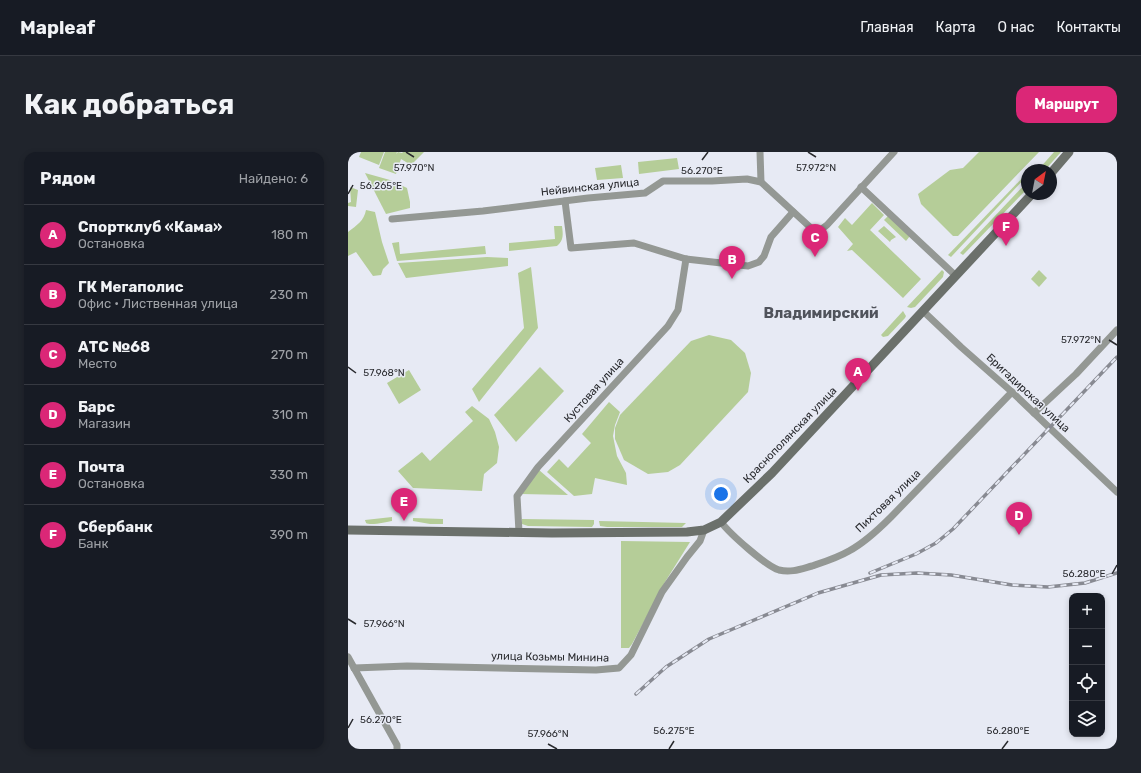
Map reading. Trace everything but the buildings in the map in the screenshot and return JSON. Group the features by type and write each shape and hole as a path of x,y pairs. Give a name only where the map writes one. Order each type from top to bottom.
{"main road":[{"path":"1057,166 1070,152"},
{"name":"Краснополянская улица","path":"348,530 679,532 704,530 721,522 772,473 1026,200"}],"street":[{"path":"760,152 761,182 815,230 821,230 894,152"},
{"name":"Нейвинская улица","path":"392,219 645,193 662,181 747,179 761,182"},
{"path":"861,187 956,276"},
{"path":"565,201 571,248 634,243 686,259 748,266 759,262 764,256 771,237 796,214"},
{"name":"Кустовая улица","path":"519,532 517,496 538,467 668,326 678,310 686,259"},
{"name":"Бригадирская улица","path":"923,311 1012,392 1117,492"},
{"path":"1034,413 1076,374 1117,330"},
{"name":"Пихтовая улица","path":"721,522 727,530 766,563 779,570 794,571 826,561 850,551 875,533 1012,392"},
{"name":"улица Козьмы Минина","path":"354,668 407,666 596,670 619,668 631,655 662,592 687,556 700,541 704,530"},
{"path":"348,656 397,745 397,749"}],"green space":[{"path":"361,152 384,152 379,165 359,157"},
{"path":"385,152 397,152 396,154 398,152 424,152 411,165 401,159 396,174 379,168"},
{"path":"979,152 1039,152 1027,164 1021,164 1021,171 958,236 953,236 921,204 918,194 950,170 963,168"},
{"path":"1054,152 1061,152 1050,164 1043,164"},
{"path":"677,158 679,169 639,174 638,162"},
{"path":"621,165 623,178 597,180 595,168"},
{"path":"365,173 390,180 407,188 410,208 386,214"},
{"path":"1021,179 1021,182 951,257 948,255"},
{"path":"350,187 358,190 356,207 348,206 348,203 351,202"},
{"path":"1021,188 1021,195 963,255 960,253"},
{"path":"872,203 884,215 870,230 921,279 903,298 852,250 847,251 853,244 838,227 845,218 852,225"},
{"path":"366,210 375,212 389,263 383,269 381,275 373,276 356,252 348,256 348,232 362,220"},
{"path":"888,216 910,236 906,241 884,220"},
{"path":"554,226 562,226 562,239 557,246 509,251 509,243 555,239"},
{"path":"884,226 896,237 890,242 878,231"},
{"path":"399,242 400,254 485,246 486,254 397,261 392,243"},
{"path":"487,257 508,258 508,266 406,278 398,263"},
{"path":"531,267 538,328 479,402 472,389 524,328 518,273"},
{"path":"942,270 944,272 943,277 915,307 907,307"},
{"path":"1039,270 1047,278 1039,287 1031,279"},
{"path":"903,311 906,316 905,318 888,336 883,337 881,335"},
{"path":"709,335 731,340 745,353 751,373 748,392 680,465 668,472 648,474 624,460 615,439 615,428 620,415 691,341"},
{"path":"540,367 564,391 516,442 494,415"},
{"path":"409,370 421,390 399,404 387,383"},
{"path":"609,402 620,412 613,436 617,456 626,473 627,485 595,478 592,494 574,496 547,472 559,459 568,468 591,443 582,434"},
{"path":"472,406 489,419 495,432 499,447 497,463 484,474 482,491 413,488 398,471 422,452 430,461 473,421 465,412"},
{"path":"539,470 568,495 521,494"},
{"path":"392,517 392,521 379,524 368,524 365,520"},
{"path":"413,518 443,519 443,524 430,524 413,521"},
{"path":"522,519 594,520 594,524 592,527 528,526 522,524"},
{"path":"599,521 686,523 682,527 607,527 600,526"},
{"path":"621,541 690,542 665,582 629,648 621,648"}],"railway":[{"path":"870,573 916,554 936,543 953,529 1117,357"},
{"path":"636,694 666,667 709,639 818,593 881,575 917,573 951,575 1012,585 1048,587 1085,583 1117,573"}],"place":[{"name":"Сбербанк","path":"1006,246"},
{"name":"АТС №68","path":"815,257"},
{"name":"ГК Мегаполис","path":"732,279"},
{"name":"Спортклуб «Кама»","path":"858,391"},
{"name":"Почта","path":"404,521"},
{"name":"Барс","path":"1019,535"}],"district":[{"name":"Владимирский","path":"821,313"}]}
